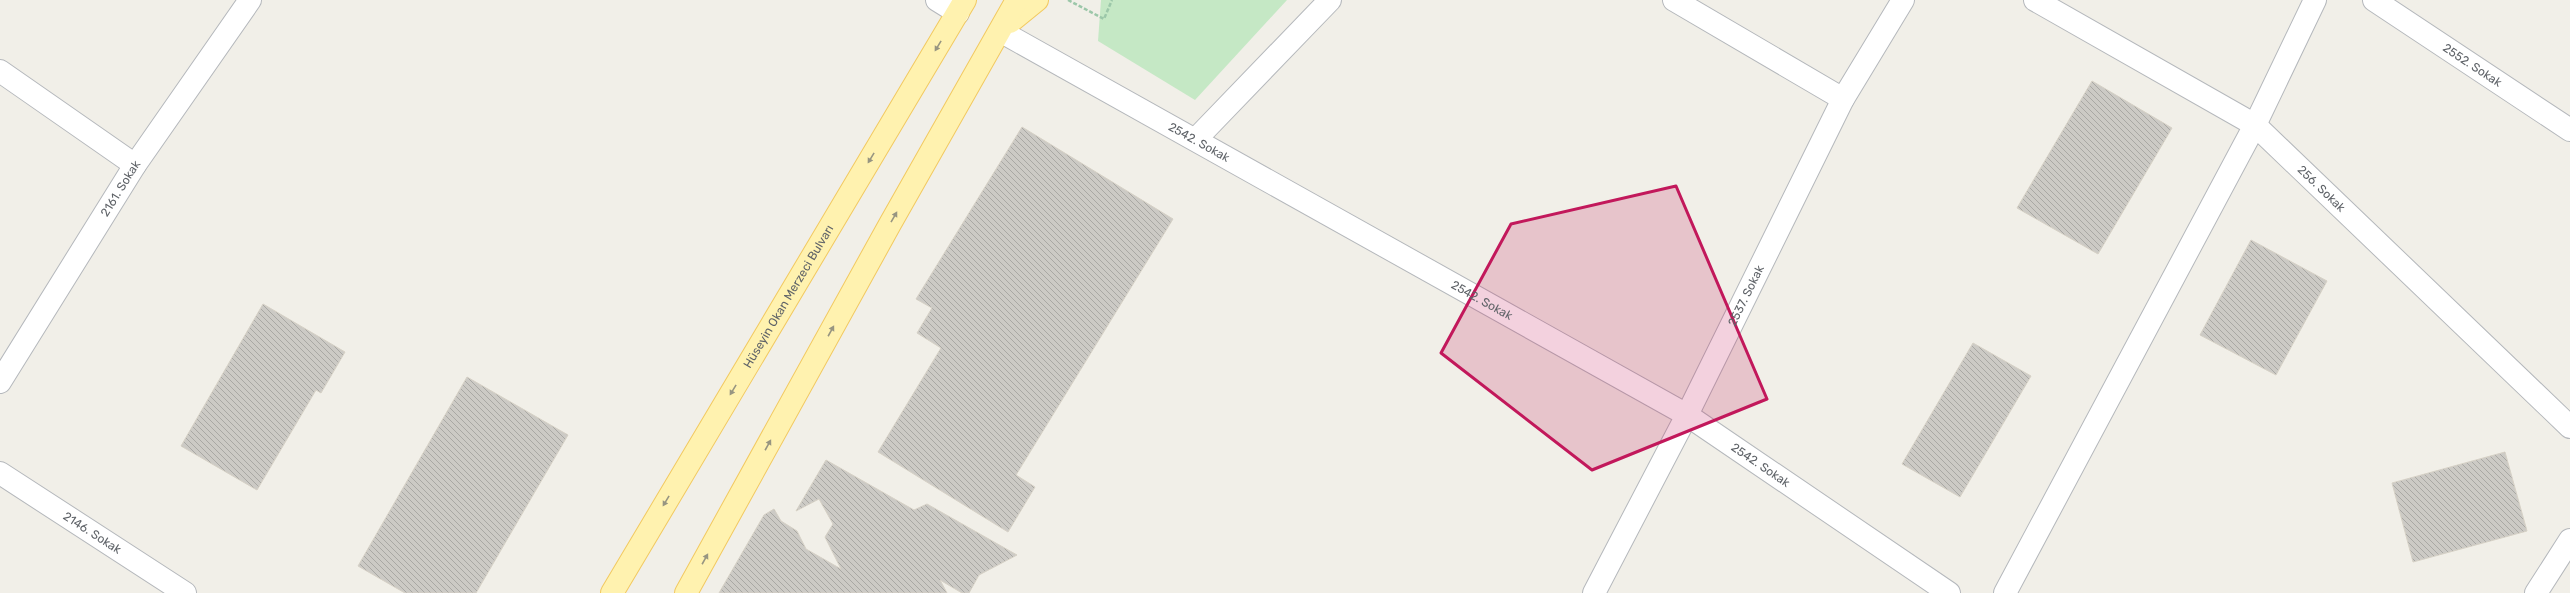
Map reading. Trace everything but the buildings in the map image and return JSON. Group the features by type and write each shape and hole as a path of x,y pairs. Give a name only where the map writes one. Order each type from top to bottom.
{"main road":[{"path":"686,593 890,224 1017,0"},
{"path":"1000,31 1037,0"},
{"name":"Hüseyin Okan Merzeci Bulvarı","path":"612,593 961,4"}],"street":[{"name":"2161. Sokak","path":"0,382 135,165 250,0"},
{"path":"937,0 961,4"},
{"path":"1196,139 1330,0"},
{"path":"1674,0 1843,99"},
{"name":"2537. Sokak","path":"1594,593 1687,415 1843,99 1903,0"},
{"name":"256. Sokak","path":"2035,0 2255,125 2570,427"},
{"path":"2005,593 2255,125 2315,0"},
{"name":"2552. Sokak","path":"2374,0 2570,130"},
{"name":"2542. Sokak","path":"1000,31 1196,139 1687,415 1949,593"},
{"path":"0,72 135,165"},
{"name":"2146. Sokak","path":"0,473 185,593"},
{"path":"2536,593 2570,540"}],"path":[{"path":"1067,0 1104,19 1112,0"}],"highlighted area":[{"path":"1676,186 1767,399 1592,470 1441,353 1511,224"}],"green space":[{"path":"1101,0 1287,0 1195,100 1098,41"}]}
